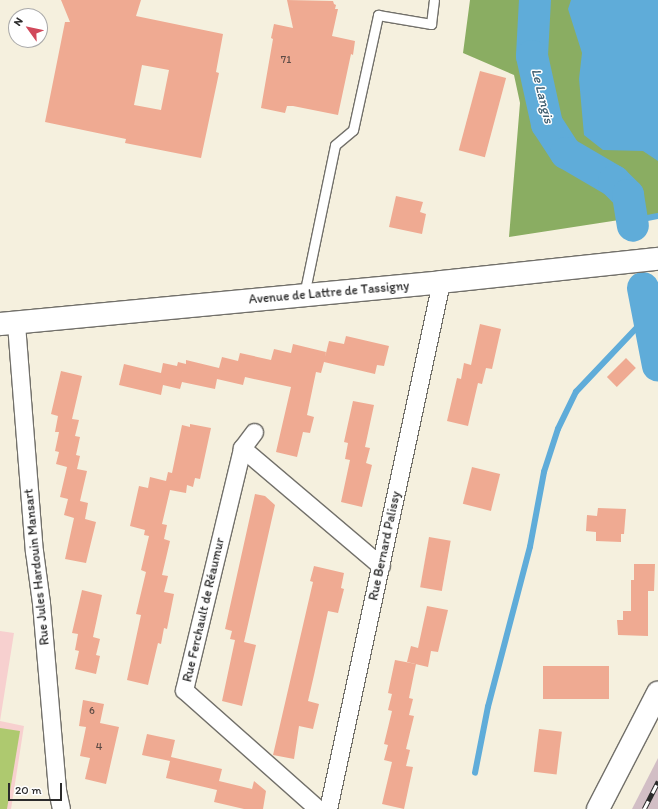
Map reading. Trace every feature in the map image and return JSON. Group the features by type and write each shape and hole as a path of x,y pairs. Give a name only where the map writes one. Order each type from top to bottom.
{"main road":[{"name":"Avenue de Lattre de Tassigny","path":"8,324 654,260"},
{"path":"598,809 658,693"}],"street":[{"name":"Rue Bernard Palissy","path":"328,809 441,282"},
{"name":"Rue Jules Hardouin Mansart","path":"8,324 41,603 57,790 61,809"},
{"name":"Rue Ferchault de Réaumur","path":"254,432 242,448 184,690 318,809"},
{"path":"242,448 381,566"}],"lane":[{"path":"304,295 335,145 353,130 378,15 431,24 434,0"}],"shaded area":[{"path":"0,631 14,633 0,721"},
{"path":"0,721 24,726 11,809 0,809"},
{"path":"658,758 658,809 632,809"}],"green space":[{"path":"470,0 658,0 658,214 509,237 520,103 514,75 463,53"},
{"path":"0,728 20,731 7,809 0,809"}],"water":[{"path":"571,0 658,0 658,161 643,151 603,150 584,135 579,79 582,53 568,9"}],"building":[{"path":"61,0 141,0 136,16 223,34 216,72 219,73 201,158 125,143 126,139 45,122 65,22 70,22","holes":["142,65 169,70 161,110 134,105"]},
{"path":"287,0 333,1 336,5 335,9 338,9 332,36 355,41 338,115 293,106 287,106 285,113 261,108 273,39 271,38 274,24 293,28"},
{"path":"480,71 506,78 485,157 459,150"},
{"path":"396,196 423,202 420,212 426,214 422,234 389,227"},
{"path":"480,324 501,329 492,369 486,368 482,384 478,383 468,426 447,421 457,378 461,379 464,363 471,365"},
{"path":"346,336 389,346 384,366 377,365 375,374 324,362 321,373 316,372 307,415 314,417 310,433 303,432 297,457 276,452 291,387 245,377 243,385 217,379 215,389 182,382 180,389 163,385 161,395 119,385 124,364 161,373 163,363 177,366 178,362 186,364 186,360 219,368 222,357 238,361 240,353 271,360 274,349 291,353 293,344 326,352 325,357 329,341 344,344"},
{"path":"626,358 636,368 617,387 607,377"},
{"path":"61,371 82,376 72,419 79,420 75,436 80,437 76,455 80,456 77,469 87,471 80,501 88,503 85,519 96,522 86,563 65,559 74,518 64,515 68,499 60,497 67,467 56,464 59,452 55,451 59,432 55,432 58,416 51,414"},
{"path":"353,401 374,405 365,447 370,448 366,463 372,465 362,507 341,502 350,460 345,459 348,443 344,442"},
{"path":"190,424 211,428 200,479 195,478 193,487 187,485 186,493 170,490 162,524 167,525 164,539 170,541 162,575 168,576 164,592 174,594 167,629 164,628 161,644 158,643 148,685 127,680 141,615 136,614 146,572 141,570 149,536 144,535 145,530 130,526 139,486 148,488 150,477 166,481 168,472 172,473 182,425 190,427"},
{"path":"472,467 500,474 491,511 463,504"},
{"path":"255,494 265,496 275,505 244,642 256,645 242,706 222,701 235,640 230,639 232,631 225,629"},
{"path":"598,508 626,509 624,534 621,534 621,542 596,541 596,532 586,531 587,515 597,516"},
{"path":"429,537 451,541 442,591 420,587"},
{"path":"634,564 655,564 654,591 648,591 648,636 618,635 617,620 623,620 623,611 631,611 631,580 634,580"},
{"path":"314,566 344,573 341,588 344,589 338,613 328,611 308,701 319,704 313,729 299,726 294,759 273,755 313,582 310,581"},
{"path":"82,590 102,595 93,637 100,639 96,655 100,656 96,674 75,669 79,651 75,650 78,634 72,633"},
{"path":"427,606 448,610 438,652 431,651 428,667 407,662 411,646 418,648"},
{"path":"395,660 416,664 409,698 413,699 409,715 414,716 406,749 410,750 406,766 413,767 404,809 382,804 392,762 384,760 388,745 384,744 392,711 388,710 392,694 388,693"},
{"path":"543,666 609,666 609,699 543,699"},
{"path":"83,700 104,704 100,723 119,727 106,784 85,779 90,758 80,756 86,727 79,726"},
{"path":"539,729 562,732 557,774 534,772"},
{"path":"147,734 175,740 171,757 222,769 219,781 252,789 254,781 266,791 263,809 244,809 214,802 217,790 166,778 170,761 142,755"}],"waterway":[{"name":"Le Langis","path":"535,0 532,56 547,124 566,153 614,181 628,195 633,226"},
{"path":"632,221 658,216"},
{"name":"Le Langis","path":"643,288 658,366"},
{"path":"475,773 488,707 530,547 544,472 558,429 576,392 647,317 658,309"}],"railway":[{"path":"644,809 658,781"}]}
